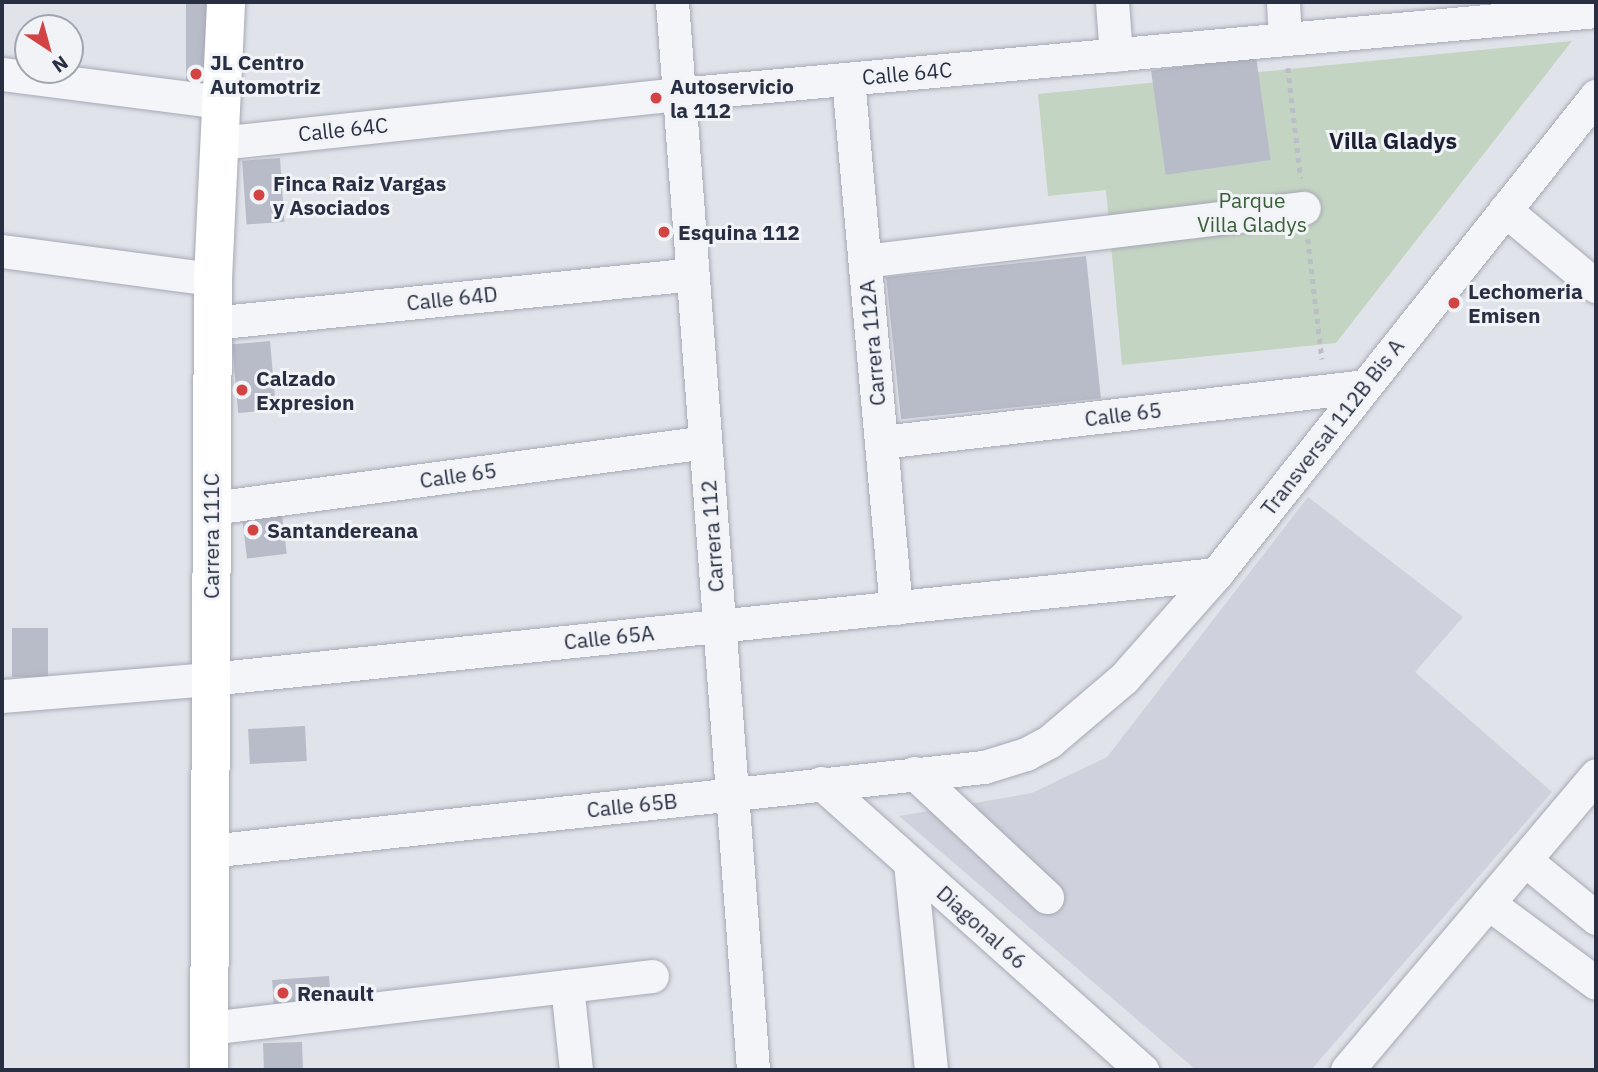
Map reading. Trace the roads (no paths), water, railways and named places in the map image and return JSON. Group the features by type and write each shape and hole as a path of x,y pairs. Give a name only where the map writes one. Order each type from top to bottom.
{"main road":[{"name":"Carrera 111C","path":"209,1070 212,323 226,2"}],"street":[{"name":"Carrera 112","path":"672,2 753,1070"},
{"path":"1112,2 1116,55"},
{"path":"1283,2 1285,39"},
{"name":"Calle 64C","path":"219,143 679,94 1285,39 1480,12 1596,11"},
{"path":"2,74 221,102"},
{"name":"Carrera 112A","path":"848,79 896,608"},
{"name":"Transversal 112B Bis A","path":"1050,741 1124,678 1216,574 1596,96"},
{"path":"865,261 1304,208"},
{"path":"1505,210 1596,286"},
{"path":"2,251 213,279"},
{"name":"Calle 64D","path":"212,323 692,274"},
{"name":"Calle 65","path":"881,442 1364,386"},
{"name":"Calle 65","path":"212,508 705,442"},
{"name":"Calle 65A","path":"2,696 210,679 1216,574"},
{"name":"Calle 65B","path":"209,851 984,767 1026,754 1050,741"},
{"path":"914,773 1047,897"},
{"path":"1347,1070 1596,775"},
{"name":"Diagonal 66","path":"821,783 910,863 1117,1059 1142,1070"},
{"path":"1525,860 1596,918"},
{"path":"910,863 931,1070"},
{"path":"1488,903 1596,983"},
{"path":"209,1028 652,976"},
{"path":"567,986 576,1070"}],"place":[{"name":"JL Centro Automotriz","path":"196,74"},
{"name":"Autoservicio la 112","path":"656,98"},
{"name":"Finca Raiz Vargas y Asociados","path":"259,195"},
{"name":"Esquina 112","path":"664,232"},
{"name":"Lechomeria Emisen","path":"1454,303"},
{"name":"Calzado Expresion","path":"242,390"},
{"name":"Santandereana","path":"253,530"},
{"name":"Renault","path":"283,993"}],"district":[{"name":"Villa Gladys","path":"1393,140"}],"park label":[{"name":"Parque Villa Gladys","path":"1252,212"}]}
